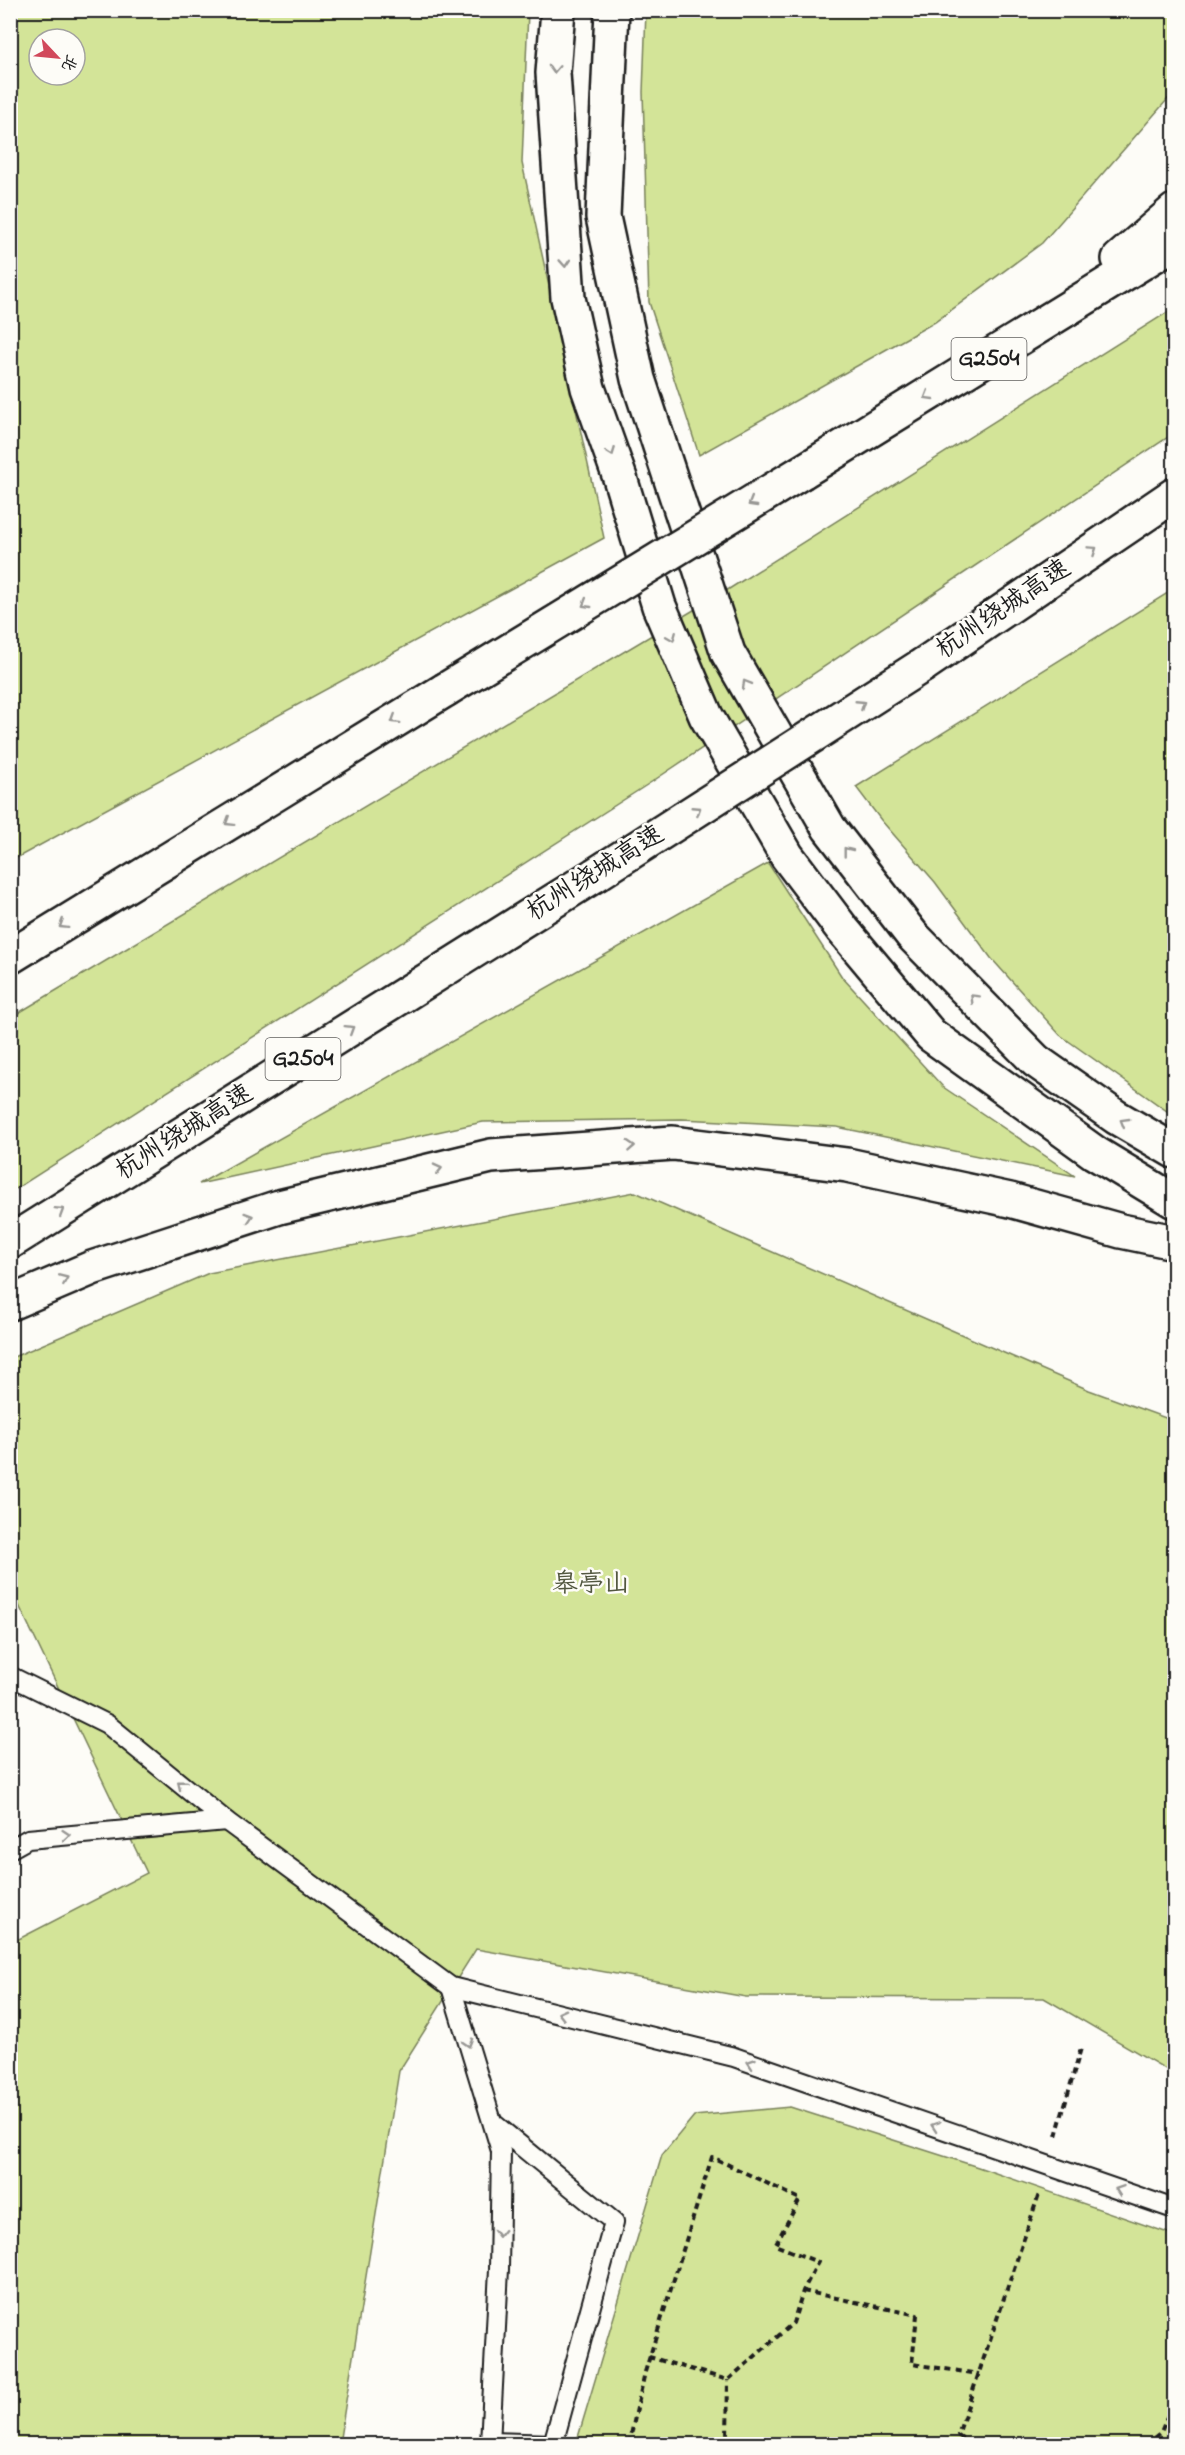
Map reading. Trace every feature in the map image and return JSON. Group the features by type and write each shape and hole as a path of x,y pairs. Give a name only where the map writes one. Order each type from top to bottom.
{"highway":[{"path":"558,10 553,73 568,298 588,388 620,478 659,606 706,716 787,856 843,930 932,1035 1095,1153 1174,1201"},
{"path":"612,10 603,217 638,379 728,653 829,828 912,935 1036,1061 1116,1117 1174,1152"},
{"path":"1029,335 1174,211"},
{"name":"G2504","path":"10,957 1029,335 1174,243"},
{"name":"杭州绕城高速","path":"10,1242 595,875 923,665 1174,495"},
{"path":"10,1303 92,1268 279,1207 323,1196 491,1156 673,1143 848,1165 1010,1200 1121,1231 1174,1242"}],"lane":[{"path":"10,1676 107,1724 226,1821 451,1987 734,2057 1174,2209"},
{"path":"10,1849 28,1839 226,1821"},
{"path":"451,1987 501,2151 499,2269 490,2443 553,2444 614,2222 493,2123"}],"path":[{"path":"971,2445 958,2435 1048,2165 1081,2048"},
{"path":"628,2445 650,2357 712,2157 800,2199 775,2245 818,2262 803,2290 793,2323 728,2380 725,2445"},
{"path":"803,2290 917,2315 912,2364 979,2374"},
{"path":"650,2357 728,2380"},
{"path":"1146,2445 1161,2432 1174,2401"}],"green space":[{"path":"11,11 528,11 522,163 604,538 11,861"},
{"path":"646,11 1174,11 1174,92 1042,243 935,322 699,455 649,302 643,92"},
{"path":"1174,308 1174,433 653,781 11,1192 10,1018 729,589"},
{"path":"1174,589 1174,1116 1060,1035 991,958 935,882 881,820 856,787"},
{"path":"768,863 842,977 943,1087 1075,1176 837,1127 682,1119 483,1122 199,1184"},
{"name":"皋亭山","path":"635,1192 1089,1390 1174,1421 1174,2074 1044,1998 746,1997 476,1949 399,2071 339,2444 11,2444 11,1943 147,1873 14,1595 11,1596 11,1358 209,1273"},
{"path":"790,2107 978,2167 1174,2235 1174,2444 576,2444 662,2155 694,2116"}]}
